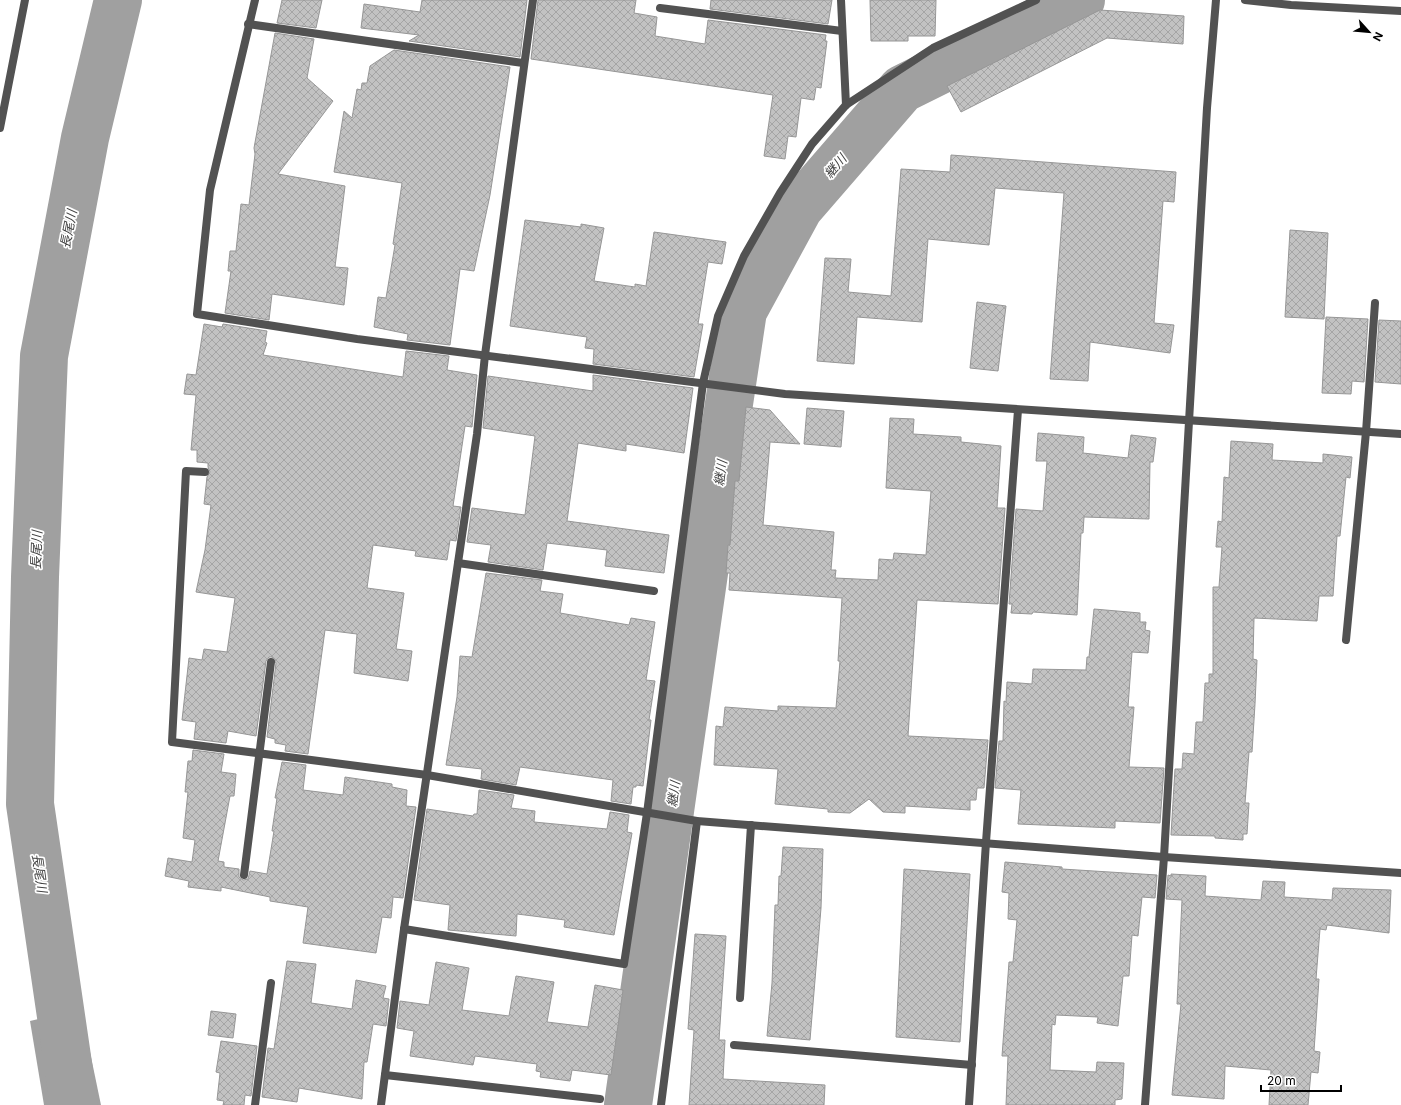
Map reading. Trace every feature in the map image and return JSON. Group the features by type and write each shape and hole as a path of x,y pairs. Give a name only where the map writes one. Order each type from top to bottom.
{"street":[{"path":"0,128 24,0"},
{"path":"255,0 248,24 210,190 197,314 357,339 785,394 1190,422 1401,434"},
{"path":"381,1105 404,929 477,434 485,355 523,63 533,0"},
{"path":"841,0 846,104"},
{"path":"404,929 624,964 647,813 703,383 718,316 744,256 780,193 812,144 846,104 933,48 1035,0"},
{"path":"1145,1105 1164,857 1207,116 1216,0"},
{"path":"1245,0 1291,5 1401,11"},
{"path":"660,8 842,31"},
{"path":"248,24 523,63"},
{"path":"1346,640 1366,432 1375,303"},
{"path":"969,1105 986,842 1018,410"},
{"path":"205,472 186,471 172,742 259,755 427,775 697,821 986,842 1164,857 1401,872"},
{"path":"458,563 654,591"},
{"path":"244,875 271,662"},
{"path":"661,1105 697,821"},
{"path":"740,998 751,825"},
{"path":"255,1105 271,983"},
{"path":"734,1045 972,1065"},
{"path":"385,1075 600,1100"}],"shaded area":[{"path":"81,1009 101,1105 44,1105 30,1021"}],"building":[{"path":"282,0 322,0 316,28 277,23"},
{"path":"422,0 527,0 520,57 409,41 419,35 361,28 364,4 420,12"},
{"path":"538,0 636,0 634,13 657,17 655,36 705,44 708,20 826,35 825,41 827,41 821,88 816,87 814,100 801,98 796,137 788,136 785,159 764,156 773,95 531,59"},
{"path":"711,0 832,0 828,24 710,9"},
{"path":"870,0 936,0 935,36 908,36 908,41 871,41"},
{"path":"1100,10 1184,16 1183,44 1107,38 961,112 947,86"},
{"path":"275,33 314,39 307,78 333,101 278,174 345,186 335,267 348,268 344,305 272,294 269,320 225,313 231,271 228,271 230,251 236,251 241,204 249,205 255,154 254,148"},
{"path":"394,50 510,67 490,195 474,271 460,269 450,345 407,340 408,334 374,327 378,297 386,298 395,245 393,244 402,183 334,172 344,111 352,118 357,89 361,90 362,83 367,83 370,66"},
{"path":"951,155 1176,172 1174,202 1163,201 1154,323 1174,325 1170,353 1090,342 1088,381 1050,379 1064,193 995,188 989,245 928,239 922,322 857,317 854,364 817,361 825,258 851,259 848,292 891,296 901,169 950,172"},
{"path":"525,220 581,227 581,224 604,228 594,281 635,287 635,284 646,286 654,232 726,242 722,264 708,262 698,324 703,324 694,377 593,364 594,349 585,348 587,337 510,326"},
{"path":"1290,230 1328,233 1324,319 1285,317"},
{"path":"977,302 1006,306 998,371 970,368"},
{"path":"1326,317 1368,319 1364,382 1352,381 1351,394 1322,393"},
{"path":"1379,320 1401,321 1401,384 1375,382"},
{"path":"204,324 222,327 223,324 267,331 265,342 267,343 263,355 403,377 406,351 449,356 447,370 477,375 472,427 465,426 453,506 461,507 456,541 450,540 447,560 415,556 416,551 373,545 367,588 404,593 396,649 412,651 408,681 354,673 357,634 325,630 308,754 285,751 286,745 275,743 275,739 267,737 276,663 272,657 269,657 266,661 256,736 228,731 226,743 194,739 196,722 182,720 189,658 202,660 204,649 227,652 235,598 196,592 205,550 211,505 204,504 207,477 210,472 208,463 197,462 197,450 191,450 196,395 184,394 187,374 196,375"},
{"path":"593,375 693,388 684,453 626,444 626,451 578,443 567,521 669,535 664,573 605,566 607,550 547,543 543,570 488,562 491,545 467,542 472,508 525,515 535,436 483,428 488,376 593,391"},
{"path":"746,407 770,410 800,444 770,442 763,525 834,532 831,570 836,570 835,578 878,580 879,559 893,560 894,553 926,555 931,491 886,488 890,418 914,419 913,434 961,437 961,442 1001,446 997,508 1005,508 998,604 917,600 908,736 988,740 984,788 977,788 976,800 970,800 970,810 905,806 905,813 883,812 869,799 850,813 828,812 828,809 775,804 778,769 714,765 716,726 723,727 725,707 778,711 778,706 836,708 840,661 838,661 842,598 729,590 730,573 726,573 728,545 730,545 735,481 739,481"},
{"path":"807,408 844,411 841,447 804,444"},
{"path":"1038,433 1084,437 1083,453 1128,458 1131,435 1156,438 1153,462 1150,462 1149,519 1084,517 1083,533 1081,533 1077,615 1033,612 1032,614 1011,613 1012,604 1009,604 1016,509 1043,511 1047,461 1036,461"},
{"path":"1231,441 1273,444 1272,460 1323,463 1323,454 1352,457 1350,478 1346,477 1340,536 1337,536 1333,596 1319,596 1317,621 1254,618 1253,659 1257,660 1255,704 1252,752 1249,752 1245,803 1249,803 1247,834 1243,834 1243,840 1215,838 1215,836 1171,835 1175,769 1182,769 1183,753 1194,754 1196,722 1203,722 1205,683 1209,683 1209,674 1213,674 1213,587 1219,587 1222,547 1216,547 1218,521 1222,522 1224,477 1229,478"},
{"path":"486,573 542,580 540,591 563,594 560,613 629,625 631,618 655,622 646,680 655,681 649,720 651,720 643,786 636,785 636,787 633,787 631,804 611,801 613,780 520,767 516,785 481,779 482,769 446,765 457,697 460,656 472,657"},
{"path":"1094,609 1140,613 1140,622 1146,622 1145,630 1150,631 1148,653 1132,652 1128,707 1134,707 1129,767 1164,768 1160,823 1115,821 1115,828 1018,824 1021,790 995,788 999,741 1003,741 1004,701 1006,702 1007,682 1032,684 1033,669 1086,670 1087,657 1089,657"},
{"path":"193,750 224,754 221,772 236,774 234,796 230,796 218,861 224,862 224,867 239,869 239,877 243,880 248,879 250,871 267,874 274,831 272,831 277,798 275,798 282,762 306,765 303,790 343,795 345,777 392,784 392,787 407,790 406,806 416,807 403,898 393,897 391,918 382,917 376,953 303,943 308,907 270,901 270,897 221,887 221,891 188,887 189,881 165,876 168,858 192,862 195,840 183,838 188,792 185,792 188,761 192,761"},
{"path":"479,790 514,795 511,808 535,811 534,822 607,829 610,812 629,815 627,832 632,833 614,935 564,927 565,920 517,914 516,936 448,930 450,905 414,900 427,809 473,816 474,814 477,814"},
{"path":"783,847 823,849 821,908 810,1040 767,1036 772,983 775,905 778,905 779,876 781,876"},
{"path":"1005,862 1062,867 1062,869 1157,875 1155,898 1142,897 1138,936 1132,935 1129,976 1123,976 1118,1026 1097,1023 1098,1017 1056,1015 1055,1025 1052,1024 1050,1070 1096,1072 1097,1062 1124,1063 1122,1099 1115,1100 1115,1105 1006,1105 1008,1056 1002,1056 1009,962 1013,962 1017,920 1008,919 1009,893 1002,892"},
{"path":"904,869 970,874 960,1042 896,1037"},
{"path":"1171,874 1206,876 1205,896 1261,900 1263,881 1285,882 1284,897 1332,900 1333,888 1391,890 1389,933 1327,925 1326,930 1320,929 1316,979 1319,979 1314,1051 1320,1052 1318,1073 1311,1072 1308,1105 1269,1105 1271,1070 1225,1066 1224,1099 1172,1095 1181,1004 1177,1004 1182,900 1166,899 1168,875 1171,876"},
{"path":"695,934 726,936 719,1040 725,1040 723,1079 825,1085 824,1105 689,1105 694,1030 688,1029"},
{"path":"287,961 316,964 311,1003 352,1009 356,980 386,986 383,998 389,999 386,1026 373,1024 367,1062 364,1062 362,1099 299,1088 297,1102 262,1097 268,1048 274,1049"},
{"path":"436,962 469,968 462,1010 509,1016 516,976 554,982 547,1022 588,1027 595,985 623,990 611,1075 572,1070 570,1081 540,1077 541,1072 536,1071 537,1064 475,1056 473,1065 410,1056 414,1031 397,1028 400,1001 429,1005"},
{"path":"211,1011 236,1014 233,1038 208,1035"},
{"path":"221,1041 257,1046 251,1096 245,1095 244,1105 223,1105 224,1101 217,1100 220,1073 216,1072"}],"waterway":[{"name":"長尾川","path":"74,1105 30,804 35,577 44,356 85,138 118,0"},
{"name":"継川","path":"628,1105 743,311 799,208 902,89 1081,0"}]}
